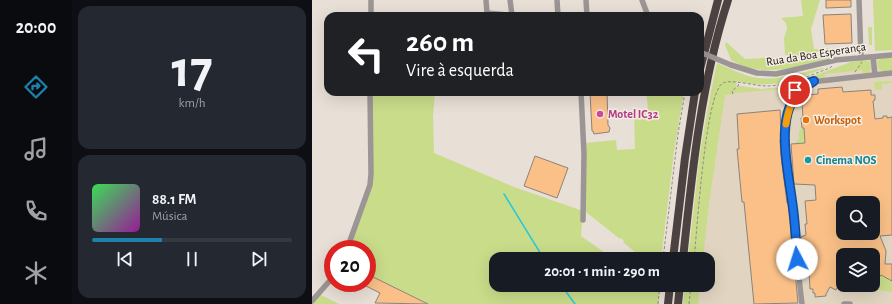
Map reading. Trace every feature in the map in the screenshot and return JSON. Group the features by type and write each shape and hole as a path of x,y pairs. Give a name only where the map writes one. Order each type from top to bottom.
{"highway":[{"path":"704,54 718,0"},
{"path":"684,252 702,111 709,71 728,0"},
{"path":"674,252 685,158 694,96"},
{"path":"668,304 669,292"},
{"path":"678,304 679,292"}],"street":[{"path":"371,0 371,12"},
{"path":"486,0 487,12"},
{"path":"510,0 514,12"},
{"path":"557,0 558,12"},
{"path":"586,0 587,12"},
{"path":"642,0 646,12"},
{"path":"859,0 861,58"},
{"name":"Rua da Boa Esperança","path":"704,54 750,72 769,74 791,71 836,60 892,55"},
{"path":"873,57 875,75"},
{"path":"787,94 805,84 814,81 892,73"},
{"path":"802,304 793,206 784,142 787,119 795,98 801,89 814,81"},
{"path":"350,240 370,185 370,96"},
{"path":"581,96 584,154 583,220"},
{"path":"312,301 324,288"},
{"path":"844,304 850,304"}],"path":[{"path":"854,77 855,70 862,63 861,58"},
{"path":"695,252 698,229 699,194 711,114 718,89 722,84 729,81 766,86 782,84 830,68 836,60"},
{"path":"733,94 732,91 738,86 739,83"},
{"path":"664,252 678,134 684,96"},
{"path":"658,304 659,292"},
{"path":"689,304 690,292"}],"shaded area":[{"path":"892,57 892,304 690,304 691,292 715,292 715,252 696,252 717,95 729,84 761,89 783,87 861,59"}],"green space":[{"path":"801,0 820,0 811,29 814,49 849,48 816,52 814,55 788,56 785,54 784,38 787,29 786,23 781,18 803,16"},
{"path":"873,0 892,0 892,50 875,51"},
{"path":"868,27 872,27 872,45 869,45"},
{"path":"726,42 745,59 781,57 783,61 787,63 841,55 785,69 757,69 744,66 731,60 725,45"},
{"path":"892,57 892,71 883,72 878,68 877,62 881,58"},
{"path":"861,60 870,62 871,68 868,73 863,74 862,70 825,74 825,77 808,80 785,93 785,89 733,93 733,90 739,86 761,89 783,87 851,62"},
{"path":"717,63 743,74 761,78 778,78 825,68 793,80 771,84 749,84 737,81 736,86 732,91 733,94 725,95 709,204 704,252 689,252 700,153"},
{"path":"892,81 892,83 882,84 882,89 875,90 874,82"},
{"path":"371,96 435,96 433,116 434,153 514,187 583,211 581,236 604,252 489,252 489,292 660,292 658,304 424,304 425,302 376,278 376,240 350,240 370,185"},
{"path":"647,96 683,96 674,152 662,252 635,252 623,242 624,241 621,238 620,239 586,212 585,143 616,140 617,150 635,149 634,113 648,113"},
{"path":"804,128 805,143 796,144 796,141 799,139 799,131"},
{"path":"881,274 892,281 892,292 880,290"},
{"path":"684,292 699,292 698,304 683,304"},
{"path":"319,294 339,304 312,304"}],"building":[{"path":"826,0 851,0 851,7 826,8"},
{"path":"851,14 852,43 825,44 823,15"},
{"path":"842,87 843,92 871,90 871,95 875,95 875,100 873,101 875,119 883,118 883,116 887,116 887,118 892,117 892,235 880,236 886,251 885,264 892,264 892,281 881,275 880,276 880,248 836,248 836,290 830,287 826,296 815,297 813,289 810,289 808,255 801,237 806,235 805,224 807,224 805,201 816,200 815,185 794,184 791,144 805,143 804,128 802,128 801,118 803,118 802,102 807,102 806,95 818,94 818,89"},
{"name":"Motel IC32","path":"590,96 607,96 608,125 610,128 609,132 594,134 592,131"},
{"path":"780,110 781,156 789,210 798,303 754,304 737,149 739,149 737,114"},
{"path":"535,156 568,168 557,198 524,186"},
{"path":"376,278 428,304 375,303 380,293 376,291"}],"waterway":[{"path":"504,194 540,252"},
{"path":"566,292 575,304"}],"slow traffic":[{"path":"786,124 791,106 798,93 804,87"}],"place":[{"name":"Motel IC32","path":"600,114"},
{"name":"Workspot","path":"806,120"},
{"name":"Cinema NOS","path":"808,160"}],"route":[{"path":"795,90 809,82 814,81 801,89 791,106 787,119 784,142 792,200 797,259"}]}
